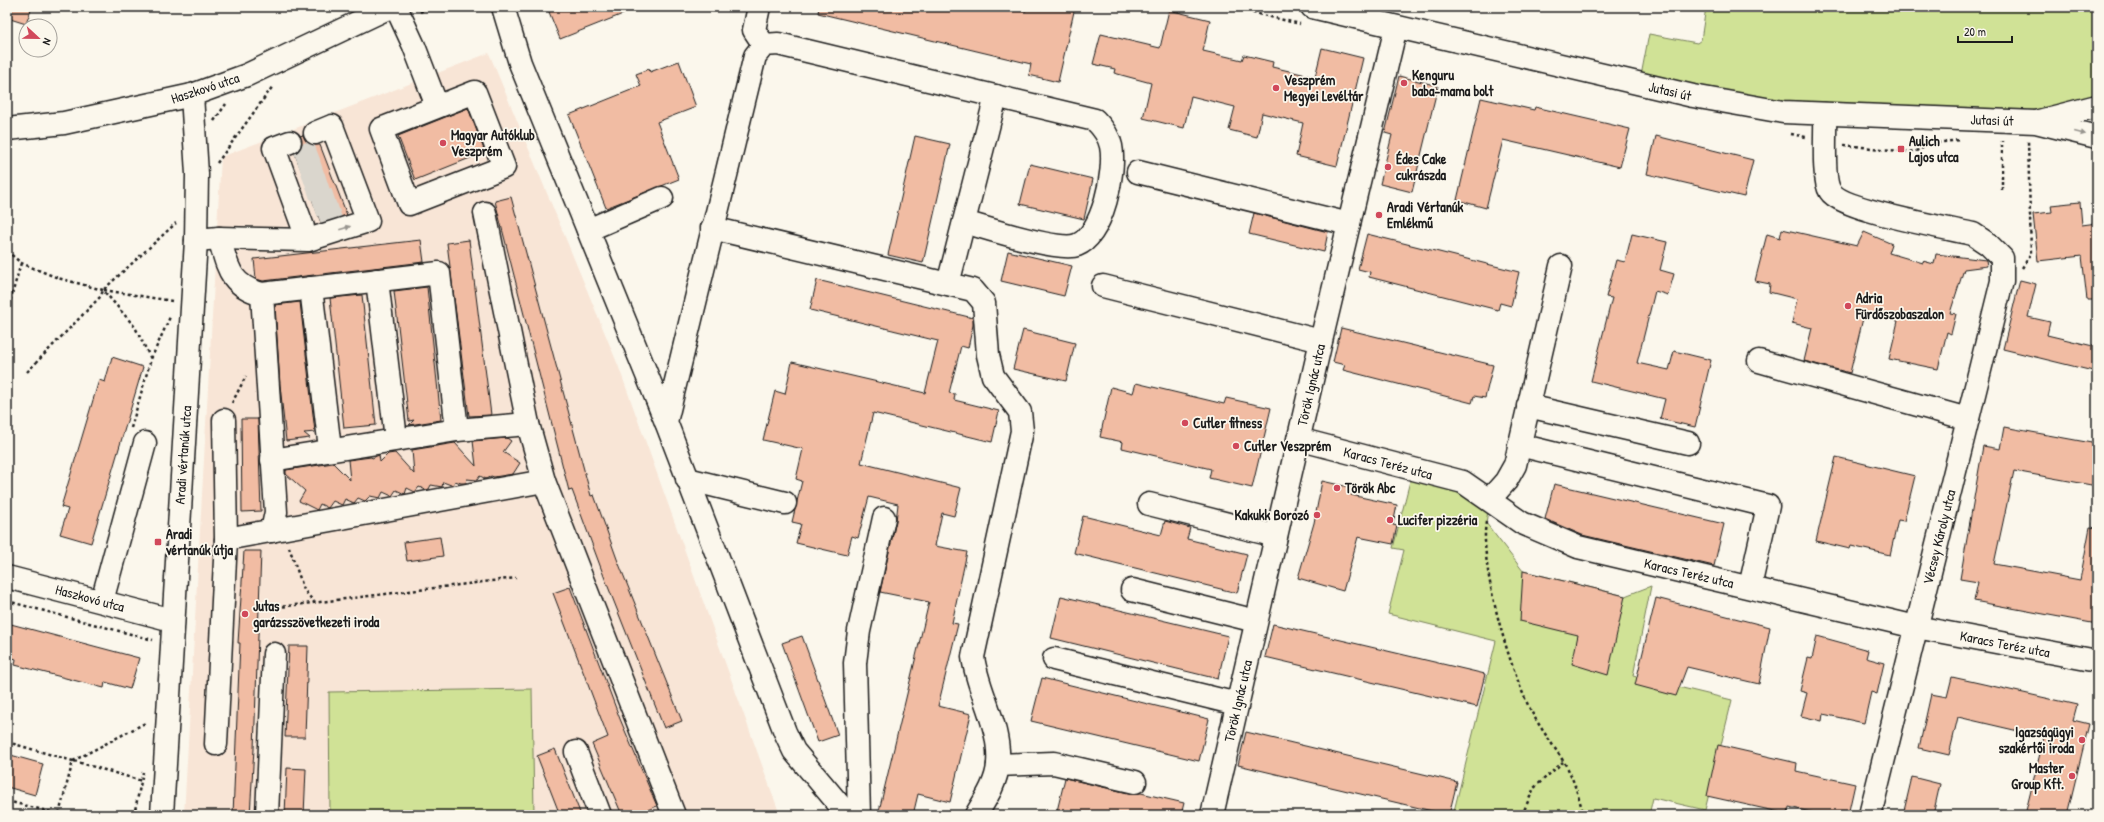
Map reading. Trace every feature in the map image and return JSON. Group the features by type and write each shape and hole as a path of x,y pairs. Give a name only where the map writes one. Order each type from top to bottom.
{"street":[{"path":"503,7 520,63 666,422 785,732 794,751 848,815"},
{"path":"759,7 754,30 764,45"},
{"name":"Jutasi út","path":"1312,7 1362,13 1396,27 1693,96 1784,112 2032,129 2097,137"},
{"name":"Haszkovó utca","path":"7,129 64,123 192,95 247,75 396,12"},
{"path":"396,12 414,46 437,106"},
{"name":"Török Ignác utca","path":"1212,815 1298,439 1396,27"},
{"path":"666,422 755,56 764,45 778,44 1095,120 1103,129 1111,145 1112,168 1101,214 1088,236 1077,245 1059,246 964,222"},
{"path":"475,92 504,167 409,204 381,129 437,106 475,92"},
{"name":"Aradi vértanúk utca","path":"162,815 172,620 196,240 192,95"},
{"path":"948,284 996,96"},
{"name":"Jutasi út","path":"2032,129 2097,106"},
{"path":"1825,114 1826,142"},
{"name":"Vécsey Károly utca","path":"1826,142 1826,174 1830,191 1841,200 1859,208 1973,234 1988,244 2002,258 2002,281 1870,815"},
{"path":"1138,172 1349,224"},
{"path":"196,240 219,238 299,192 368,221 340,173"},
{"path":"588,230 662,198"},
{"path":"485,213 528,424 544,481 674,815"},
{"path":"712,228 973,290 984,303 988,355 993,376 1020,412 1022,431 973,656 976,675 990,713 997,740 998,765 989,792 976,815"},
{"path":"219,238 233,278 250,291 262,294 439,274 457,430"},
{"path":"1490,499 1506,481 1515,465 1560,266"},
{"path":"377,280 396,439"},
{"path":"1104,286 1321,341"},
{"path":"311,288 330,450"},
{"path":"262,294 276,512 272,531"},
{"path":"1759,361 1968,419"},
{"path":"1528,406 1688,443"},
{"path":"216,744 226,539 224,420"},
{"path":"272,460 457,430 528,424"},
{"name":"Karacs Teréz utca","path":"1298,439 1463,482 1490,499 1522,523 1578,547 1916,627 2097,661"},
{"path":"102,601 145,443"},
{"path":"1519,445 1768,506 1750,587"},
{"path":"688,479 785,504"},
{"path":"226,539 544,481"},
{"path":"1149,504 1276,536"},
{"path":"859,815 855,663 859,631 884,518"},
{"name":"Haszkovó utca","path":"7,576 172,620"},
{"path":"1132,590 1256,621"},
{"path":"267,815 274,654"},
{"path":"1054,659 1237,704"},
{"path":"576,752 600,815"},
{"path":"998,765 1054,763 1135,782"}],"path":[{"path":"396,12 429,7"},
{"path":"215,166 274,84"},
{"path":"213,123 229,102"},
{"path":"2020,273 2031,254 2032,129"},
{"path":"2002,136 2002,190"},
{"path":"1826,142 1909,152 1920,150 1927,144 1965,140"},
{"path":"26,372 101,296 103,290 182,218 196,198"},
{"path":"7,251 21,262 58,278 103,290 177,302"},
{"path":"7,312 21,262"},
{"path":"103,290 135,327 151,359"},
{"path":"224,420 248,374"},
{"path":"1490,499 1484,535 1488,568 1503,639 1529,707 1568,770 1584,815"},
{"path":"272,531 287,544 304,590 314,602"},
{"path":"271,608 516,578"},
{"path":"7,601 157,640"},
{"path":"7,801 59,815 73,760 149,721"},
{"path":"7,742 142,781"},
{"path":"1522,815 1534,788 1563,762"},
{"path":"134,815 144,766"}],"shaded area":[{"path":"489,53 618,365 780,815 184,815 221,157"}],"green space":[{"path":"1706,7 2097,7 2097,104 2017,123 1931,121 1639,86 1649,34 1697,43 1701,40"},
{"path":"1413,469 1490,499 1486,523 1523,571 1625,596 1651,586 1633,676 1732,700 1705,810 1653,798 1649,815 1453,815 1496,641 1388,614 1404,550 1393,548"},
{"path":"532,689 534,815 330,815 329,692"}],"building":[{"path":"7,7 32,7 28,18 18,18 18,21 7,18"},
{"path":"547,7 638,7 638,8 560,39"},
{"path":"819,7 1008,7 1026,11 1027,7 1075,7 1058,82 1029,75 1031,64 818,13"},
{"name":"Veszprém Megyei Levéltár","path":"1169,10 1210,20 1203,51 1242,60 1244,55 1273,62 1272,67 1315,77 1322,48 1363,58 1337,166 1296,156 1303,123 1262,113 1257,137 1229,130 1235,107 1191,96 1184,128 1143,118 1151,83 1114,73 1115,69 1093,64 1101,34 1160,48"},
{"path":"679,61 696,107 657,122 679,179 606,208 569,115 641,86 636,74 649,69 650,72"},
{"path":"1399,76 1438,86 1412,192 1380,184 1392,135 1385,133"},
{"path":"1481,98 1534,110 1535,107 1630,129 1620,167 1503,140 1486,208 1457,200"},
{"name":"Magyar Autóklub Veszprém","path":"468,108 485,152 415,180 398,136"},
{"path":"303,135 308,143 320,145 347,215 321,223 295,154 302,144 300,136"},
{"path":"915,136 950,144 923,263 888,255"},
{"path":"1656,136 1753,160 1744,197 1647,174"},
{"path":"1030,164 1093,179 1084,219 1020,204"},
{"path":"511,197 591,496 594,495 617,559 682,721 664,728 605,579 572,490 569,491 495,201"},
{"path":"2080,202 2082,225 2097,223 2097,300 2087,300 2082,256 2038,261 2033,214 2052,212 2051,205"},
{"path":"1254,213 1328,232 1324,252 1249,234"},
{"name":"Adria Fürdőszobaszalon","path":"1782,229 1857,246 1864,232 1892,244 1889,253 1923,263 1923,261 1934,264 1936,254 1986,260 1987,266 1964,269 1950,313 1956,314 1951,334 1947,332 1938,369 1889,359 1898,321 1864,314 1850,373 1804,361 1812,328 1792,323 1797,299 1769,292 1770,284 1755,281 1767,234 1780,238"},
{"path":"1367,234 1519,272 1511,306 1500,303 1498,310 1369,277 1370,272 1358,269"},
{"path":"1632,234 1667,242 1660,270 1674,274 1668,295 1655,291 1637,363 1669,370 1674,351 1711,360 1695,427 1660,419 1665,399 1591,381 1612,298 1606,297 1616,260 1625,262"},
{"path":"421,240 424,262 263,281 256,279 254,259"},
{"path":"469,240 491,415 469,416 447,243"},
{"path":"1008,251 1072,266 1064,296 1001,281"},
{"path":"817,280 973,318 968,348 961,346 949,393 955,394 954,400 999,411 992,442 873,413 861,463 961,488 954,516 942,513 935,546 967,552 952,623 958,624 938,706 971,714 950,802 918,794 913,815 878,815 929,602 880,592 896,521 898,504 869,497 858,538 852,536 847,555 796,543 801,524 792,522 802,481 796,479 803,449 763,440 775,391 785,394 792,362 925,393 938,341 810,310"},
{"path":"2020,280 2036,284 2028,317 2050,322 2047,335 2097,347 2097,372 2003,349"},
{"path":"427,287 441,420 409,425 414,420 409,421 394,291"},
{"path":"362,295 376,425 344,428 330,298"},
{"path":"300,302 315,432 304,433 310,438 286,441 280,385 275,305"},
{"path":"1341,328 1493,365 1485,398 1474,396 1472,403 1343,370 1345,365 1333,362"},
{"path":"1023,330 1075,343 1066,381 1013,369"},
{"path":"112,357 143,367 91,543 60,534 68,509 61,507 99,380 105,382"},
{"name":"Cutler fitness","path":"1136,383 1224,404 1226,398 1271,408 1252,488 1209,478 1211,469 1122,448 1123,442 1100,437 1111,387 1133,393"},
{"path":"241,419 258,419 261,511 242,512"},
{"path":"2004,427 2097,444 2097,486 2014,471 1994,564 2080,580 2090,527 2097,528 2097,624 1974,601 1978,582 1960,579 1983,446 2000,449"},
{"path":"507,438 511,441 503,452 520,463 513,474 494,477 491,476 486,479 480,476 477,480 467,479 466,483 455,481 453,485 443,482 442,487 431,485 429,489 426,490 419,487 415,492 407,488 405,494 396,490 392,496 383,492 380,498 370,496 365,501 358,498 354,503 345,499 342,505 333,501 328,508 320,504 317,510 299,501 305,491 286,474 286,470 333,463 350,480 348,460 372,458 379,455 380,462 388,454 395,453 414,474 412,450 455,443 476,466 473,441"},
{"path":"1836,457 1915,476 1904,521 1898,520 1890,555 1851,546 1850,549 1816,541"},
{"path":"1322,481 1353,488 1351,495 1397,505 1393,525 1397,526 1393,544 1358,537 1343,591 1298,578 1314,523"},
{"path":"1554,484 1724,524 1714,566 1582,535 1545,519"},
{"path":"1083,516 1161,535 1165,521 1190,528 1187,539 1247,554 1237,593 1074,553"},
{"path":"440,537 443,556 407,561 404,542"},
{"path":"244,551 261,551 254,749 250,815 233,815 240,643 238,643"},
{"path":"1523,571 1625,596 1608,675 1572,664 1578,635 1520,621"},
{"path":"570,587 620,719 657,806 636,815 622,815 592,744 608,737 553,593"},
{"path":"1061,596 1228,636 1218,679 1051,638"},
{"path":"1656,598 1770,627 1759,684 1687,667 1676,696 1635,685"},
{"path":"7,623 139,658 130,689 105,682 104,688 15,665 16,659 7,656"},
{"path":"1273,624 1485,674 1477,707 1265,657"},
{"path":"802,636 838,735 818,742 782,643"},
{"path":"1817,636 1868,650 1866,658 1884,663 1877,694 1871,692 1864,723 1823,714 1822,721 1801,716 1807,693 1800,691 1808,658 1812,659"},
{"path":"289,646 308,646 305,737 285,737"},
{"path":"1952,677 2077,705 2073,720 2089,724 2067,815 2025,815 2044,737 1958,717 1949,755 1919,748 1931,694 1947,697"},
{"path":"1042,678 1209,719 1199,761 1031,721"},
{"path":"1246,732 1457,782 1449,815 1238,765"},
{"path":"1718,745 1797,763 1796,771 1855,784 1848,815 1824,815 1789,807 1788,814 1707,796"},
{"path":"555,749 581,815 560,815 537,756"},
{"path":"7,754 43,764 35,795 7,787"},
{"path":"287,768 306,769 304,815 285,815"},
{"path":"1912,777 1940,784 1933,815 1903,815"},
{"path":"1065,778 1132,794 1141,793 1184,803 1181,815 1073,815 1057,811"}],"tunnel":[{"path":"296,158 322,148"},
{"path":"301,173 328,164"},
{"path":"307,190 334,181"},
{"path":"314,206 341,197"},
{"path":"320,221 346,212"}],"place":[{"name":"Kenguru baba-mama bolt","path":"1404,83"},
{"name":"Veszprém Megyei Levéltár","path":"1276,88"},
{"name":"Magyar Autóklub Veszprém","path":"443,143"},
{"name":"Aulich Lajos utca","path":"1901,149"},
{"name":"Édes Cake cukrászda","path":"1388,167"},
{"name":"Aradi Vértanúk Emlékmű","path":"1379,215"},
{"name":"Adria Fürdőszobaszalon","path":"1848,306"},
{"name":"Cutler fitness","path":"1185,423"},
{"name":"Cutler Veszprém","path":"1236,446"},
{"name":"Török Abc","path":"1337,488"},
{"name":"Kakukk Borozó","path":"1317,515"},
{"name":"Lucifer pizzéria","path":"1390,520"},
{"name":"Aradi vértanúk útja","path":"158,542"},
{"name":"Jutas garázsszövetkezeti iroda","path":"245,614"},
{"name":"Igazságügyi szakértői iroda","path":"2082,740"},
{"name":"Master Group Kft.","path":"2072,776"}]}
